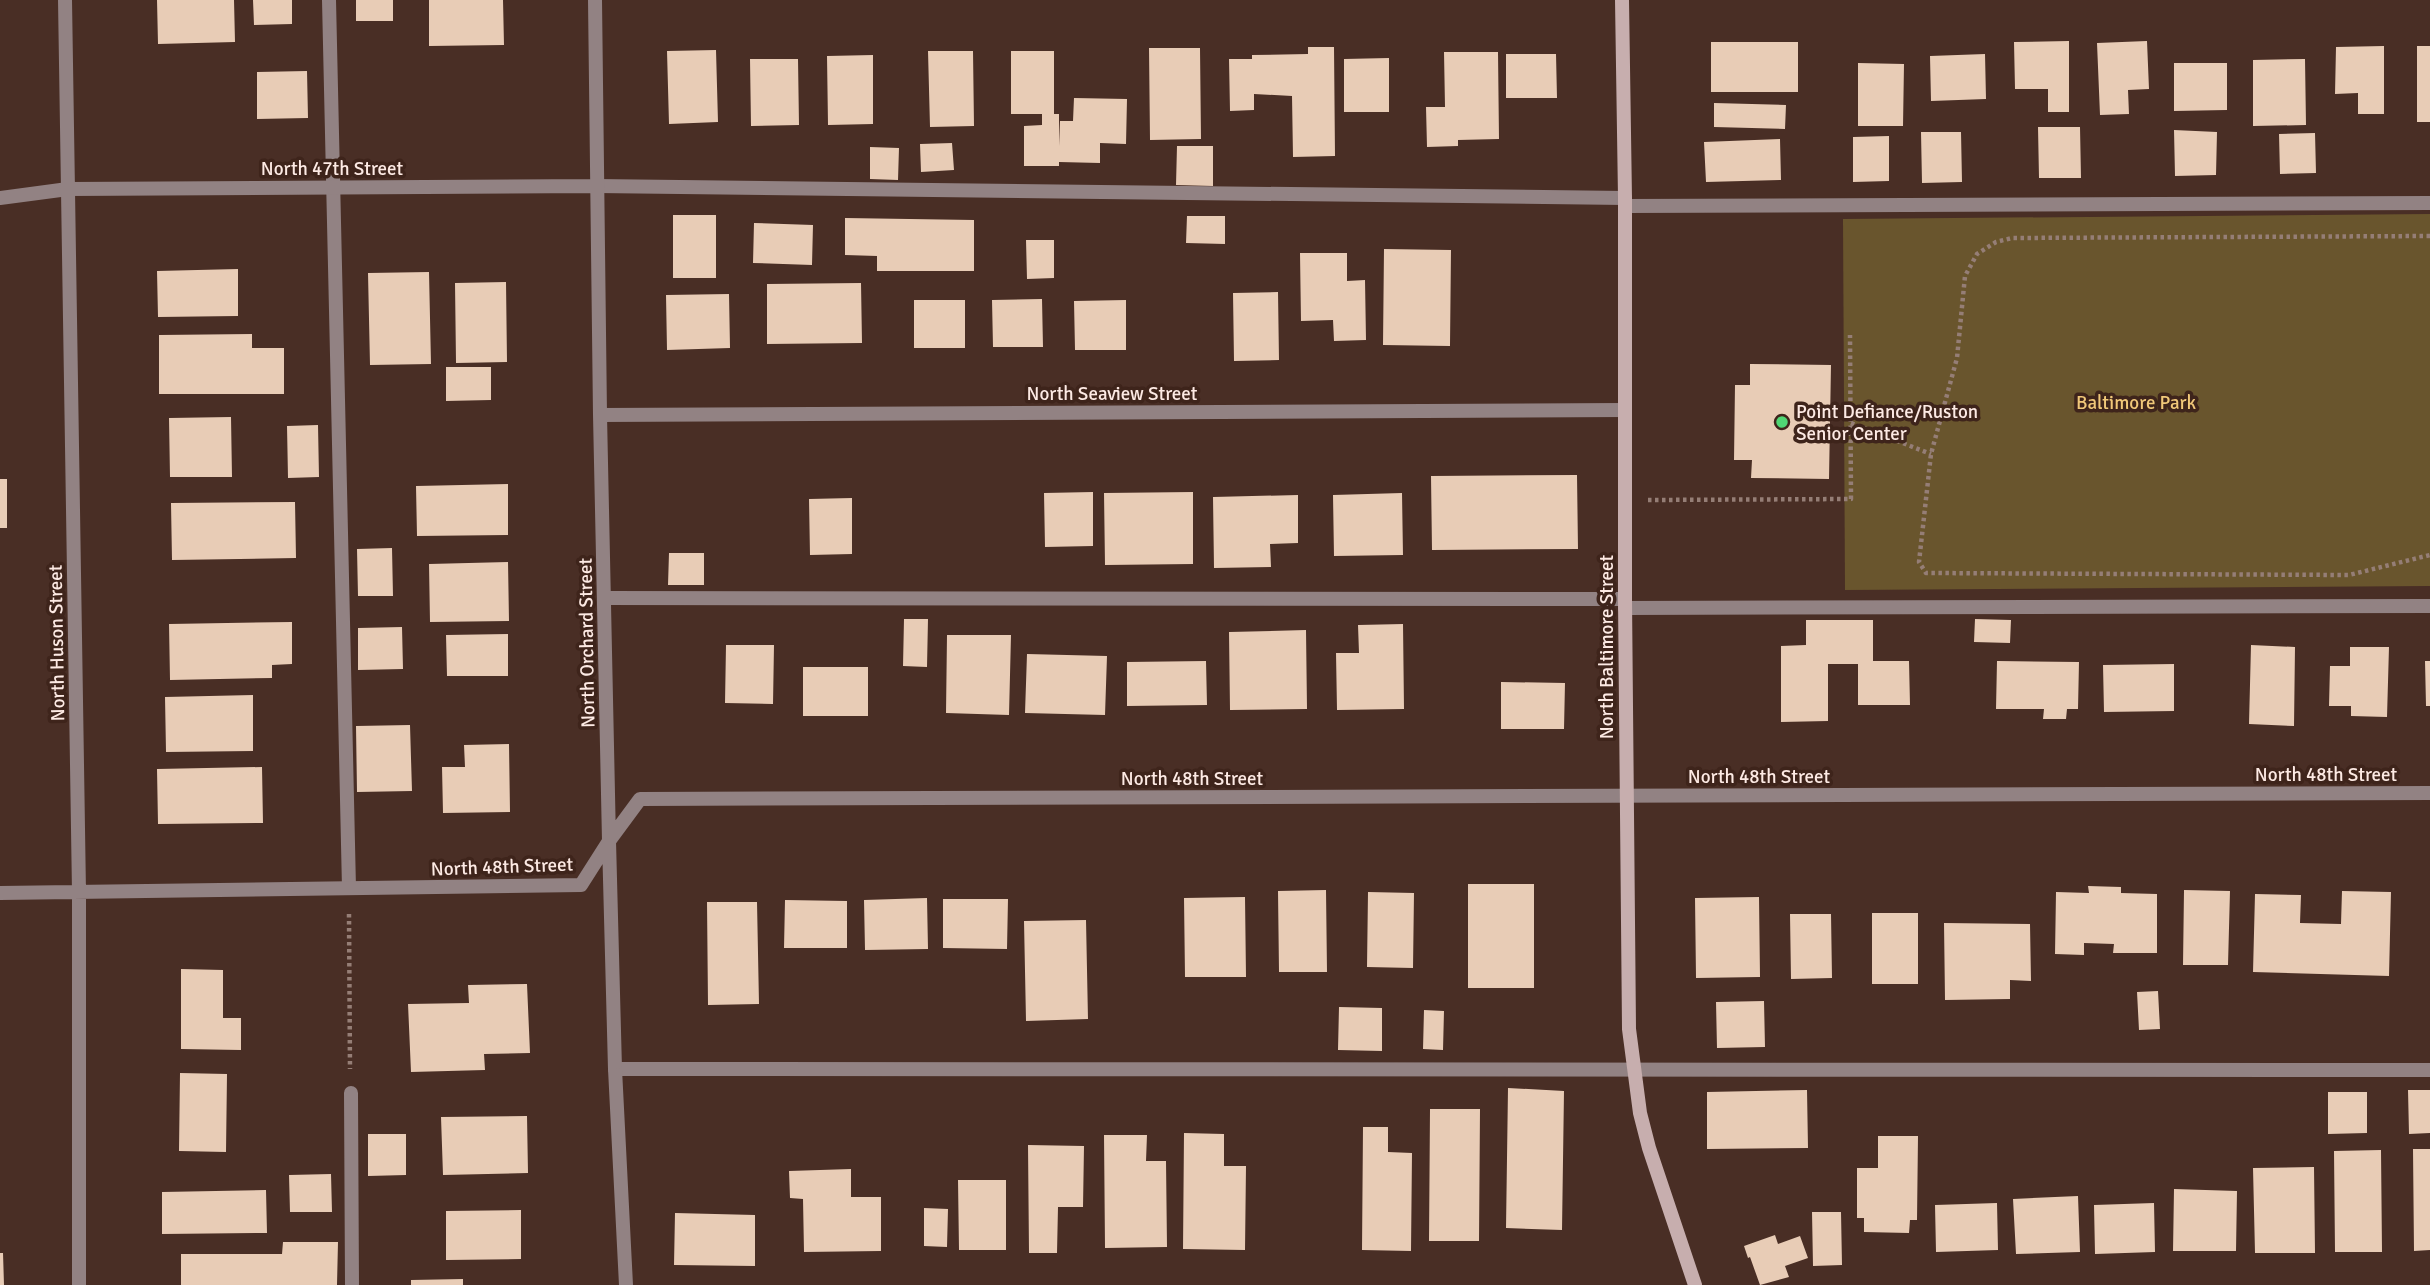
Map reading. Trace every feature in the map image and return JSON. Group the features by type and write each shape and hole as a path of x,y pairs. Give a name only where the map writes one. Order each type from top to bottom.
{"street":[{"name":"North Huson Street","path":"65,0 79,892 79,1285"},
{"path":"329,0 349,888"},
{"name":"North Orchard Street","path":"596,0 596,186 609,841 615,1069 626,1285"},
{"name":"North Baltimore Street","path":"1622,0 1627,993 1633,1069 1640,1113 1695,1285"},
{"name":"North 47th Street","path":"0,198 68,189 596,186 1625,202 2430,203"},
{"name":"North Seaview Street","path":"600,415 1625,410"},
{"path":"604,598 2430,606"},
{"name":"North 48th Street","path":"0,892 581,885 640,799 2430,793"},
{"path":"615,1069 2430,1070"},
{"path":"351,1093 352,1285"}],"path":[{"path":"2430,236 2012,238 1996,242 1977,254 1965,276 1958,358 1931,454 1919,562 1926,573 2349,575 2430,555"},
{"path":"1625,499 1851,499 1850,335"},
{"path":"1851,423 1931,454"},
{"path":"349,888 351,1093"}],"green space":[{"name":"Baltimore Park","path":"2430,214 2430,586 1845,590 1843,219"}],"building":[{"path":"157,0 234,0 235,42 158,44"},
{"path":"253,0 292,0 292,24 254,25"},
{"path":"356,0 393,0 393,21 356,21"},
{"path":"429,0 503,0 504,45 429,46"},
{"path":"2069,41 2069,112 2048,112 2048,89 2015,89 2014,42"},
{"path":"2147,41 2149,89 2128,90 2129,114 2100,115 2097,43"},
{"path":"1711,42 1798,42 1798,92 1711,92"},
{"path":"2384,46 2384,114 2358,114 2358,93 2335,94 2336,47"},
{"path":"2417,46 2430,46 2430,122 2417,122"},
{"path":"1308,47 1334,47 1335,156 1293,157 1292,96 1254,94 1254,110 1230,111 1229,59 1252,59 1252,55 1308,54"},
{"path":"1149,48 1200,48 1201,139 1150,140"},
{"path":"716,50 718,122 669,124 667,51"},
{"path":"928,51 973,51 974,126 930,127"},
{"path":"1011,51 1054,51 1054,114 1059,114 1059,146 1060,121 1073,121 1074,98 1127,99 1126,144 1100,143 1100,163 1059,162 1059,166 1024,166 1024,126 1042,125 1042,114 1011,114"},
{"path":"1444,52 1498,52 1499,139 1458,140 1458,146 1427,147 1426,107 1445,107"},
{"path":"1506,54 1556,54 1557,98 1506,98"},
{"path":"1985,54 1986,99 1931,101 1930,56"},
{"path":"873,55 873,124 828,125 827,56"},
{"path":"1389,58 1389,112 1344,112 1344,59"},
{"path":"750,59 798,59 799,125 751,126"},
{"path":"2305,59 2306,125 2253,126 2253,60"},
{"path":"1858,63 1904,64 1903,126 1858,126"},
{"path":"2174,63 2227,63 2227,110 2174,111"},
{"path":"307,71 308,118 257,119 257,72"},
{"path":"1714,103 1786,105 1785,129 1714,127"},
{"path":"2038,127 2080,127 2081,178 2039,178"},
{"path":"2174,130 2217,132 2216,175 2175,176"},
{"path":"1921,132 1961,132 1962,182 1922,183"},
{"path":"2315,133 2316,173 2280,174 2279,134"},
{"path":"1889,136 1889,181 1853,182 1853,137"},
{"path":"1780,139 1781,180 1706,182 1704,142"},
{"path":"952,143 954,170 921,172 920,144"},
{"path":"1177,146 1213,146 1213,186 1176,185"},
{"path":"870,147 899,148 898,180 870,179"},
{"path":"673,215 716,215 716,278 673,278"},
{"path":"1187,216 1225,216 1225,244 1186,243"},
{"path":"845,218 974,220 974,271 877,271 877,256 845,255"},
{"path":"754,223 813,225 812,265 753,263"},
{"path":"1026,240 1054,240 1054,278 1027,279"},
{"path":"1384,249 1451,250 1450,346 1383,345"},
{"path":"1300,253 1347,253 1347,281 1365,280 1366,340 1334,341 1333,320 1301,321"},
{"path":"238,269 238,316 158,317 157,271"},
{"path":"429,272 431,364 370,365 368,273"},
{"path":"506,282 507,362 456,363 455,283"},
{"path":"861,283 862,343 767,344 767,284"},
{"path":"1278,292 1279,360 1234,361 1233,293"},
{"path":"729,294 730,348 667,350 666,295"},
{"path":"1042,299 1043,347 993,347 992,300"},
{"path":"914,300 965,300 965,348 914,348"},
{"path":"1126,300 1126,350 1075,350 1074,301"},
{"path":"252,334 252,348 284,348 284,394 159,394 159,335"},
{"name":"Point Defiance/Ruston Senior Center","path":"1750,364 1831,365 1829,479 1751,478 1752,460 1734,460 1735,385 1750,385"},
{"path":"446,367 491,367 491,400 446,401"},
{"path":"231,417 232,477 170,477 169,418"},
{"path":"318,425 319,477 288,478 287,426"},
{"path":"1577,475 1578,549 1432,550 1431,476"},
{"path":"0,479 7,479 7,528 0,528"},
{"path":"508,484 508,535 417,536 416,486"},
{"path":"1093,492 1093,546 1045,547 1044,493"},
{"path":"1193,492 1193,564 1105,565 1104,493"},
{"path":"1402,493 1403,555 1334,556 1333,495"},
{"path":"1298,495 1298,543 1270,544 1271,567 1214,568 1213,497"},
{"path":"852,498 852,554 810,555 809,499"},
{"path":"295,502 296,558 172,560 171,503"},
{"path":"392,548 393,596 358,596 357,549"},
{"path":"669,553 704,553 704,585 668,585"},
{"path":"508,562 509,621 430,622 429,564"},
{"path":"904,619 928,619 927,667 903,666"},
{"path":"1975,619 2011,620 2010,643 1974,642"},
{"path":"1806,620 1873,620 1873,661 1909,661 1910,705 1858,705 1858,664 1828,664 1828,721 1781,722 1781,646 1806,645"},
{"path":"292,622 292,664 272,665 272,678 170,680 169,624"},
{"path":"1403,624 1404,709 1337,710 1336,653 1359,653 1358,625"},
{"path":"402,627 403,669 358,670 358,628"},
{"path":"1306,630 1307,709 1230,710 1229,632"},
{"path":"508,634 508,676 447,676 446,635"},
{"path":"947,635 1011,635 1009,715 946,713"},
{"path":"726,645 774,645 773,704 725,703"},
{"path":"2251,645 2295,647 2294,726 2249,724"},
{"path":"2350,647 2389,647 2387,717 2351,716 2351,706 2329,706 2330,666 2350,666"},
{"path":"1027,654 1107,656 1105,715 1025,713"},
{"path":"1206,661 1207,705 1127,706 1127,662"},
{"path":"1997,661 2079,662 2078,709 2067,709 2066,719 2043,719 2044,709 1996,709"},
{"path":"2425,661 2430,661 2430,706 2426,706"},
{"path":"2174,664 2174,711 2104,712 2103,665"},
{"path":"803,667 868,667 868,716 803,716"},
{"path":"1501,682 1565,683 1564,729 1501,729"},
{"path":"253,695 253,751 166,752 165,697"},
{"path":"410,725 412,791 357,792 356,726"},
{"path":"509,744 510,812 443,813 442,767 465,767 464,745"},
{"path":"262,767 263,823 158,824 157,769"},
{"path":"1468,884 1534,884 1534,988 1468,988"},
{"path":"2088,886 2121,887 2121,893 2157,894 2157,953 2113,953 2114,944 2084,943 2084,955 2055,954 2056,892 2089,893"},
{"path":"1326,890 1327,972 1279,972 1278,891"},
{"path":"2184,890 2230,891 2228,965 2183,965"},
{"path":"2342,891 2391,892 2389,976 2253,972 2255,894 2301,895 2300,923 2341,924"},
{"path":"1368,892 1414,893 1413,968 1367,967"},
{"path":"1245,897 1246,977 1185,977 1184,898"},
{"path":"1759,897 1760,977 1696,978 1695,898"},
{"path":"927,898 928,949 865,950 864,900"},
{"path":"943,899 1008,899 1007,949 943,948"},
{"path":"785,900 847,901 847,948 784,948"},
{"path":"707,902 757,902 759,1004 708,1005"},
{"path":"1872,913 1918,913 1918,984 1872,984"},
{"path":"1790,914 1831,914 1832,978 1791,979"},
{"path":"1086,920 1088,1019 1026,1021 1024,921"},
{"path":"1944,923 2030,924 2031,981 2010,980 2010,999 1945,1000"},
{"path":"181,969 223,970 223,1018 241,1018 241,1050 181,1049"},
{"path":"527,984 530,1053 484,1054 485,1070 411,1072 408,1004 469,1003 468,985"},
{"path":"2158,991 2160,1029 2139,1030 2137,992"},
{"path":"1764,1001 1765,1047 1717,1048 1716,1002"},
{"path":"1339,1007 1382,1008 1382,1051 1338,1050"},
{"path":"1424,1010 1444,1011 1443,1050 1423,1049"},
{"path":"180,1073 227,1074 226,1152 179,1151"},
{"path":"1508,1088 1564,1091 1562,1230 1506,1228"},
{"path":"1807,1090 1808,1148 1707,1149 1707,1092"},
{"path":"2408,1090 2430,1090 2430,1133 2409,1134"},
{"path":"2328,1092 2367,1092 2367,1133 2328,1134"},
{"path":"1430,1109 1480,1109 1479,1241 1429,1241"},
{"path":"527,1116 528,1173 443,1175 441,1117"},
{"path":"1363,1127 1388,1127 1388,1152 1412,1153 1411,1251 1362,1250"},
{"path":"1184,1133 1224,1134 1224,1166 1246,1166 1245,1250 1183,1249"},
{"path":"368,1134 406,1134 406,1175 368,1176"},
{"path":"1104,1135 1147,1135 1146,1161 1166,1161 1167,1247 1105,1248"},
{"path":"1878,1136 1918,1136 1917,1220 1910,1220 1909,1233 1864,1232 1864,1218 1857,1218 1857,1168 1878,1168"},
{"path":"1028,1145 1084,1146 1083,1207 1058,1207 1057,1253 1029,1253"},
{"path":"2413,1149 2430,1149 2430,1250 2414,1251"},
{"path":"2381,1150 2382,1252 2335,1252 2334,1151"},
{"path":"2314,1167 2315,1253 2255,1253 2253,1168"},
{"path":"851,1169 851,1197 881,1197 881,1251 804,1252 803,1199 790,1198 789,1171"},
{"path":"331,1174 332,1212 290,1212 289,1175"},
{"path":"958,1180 1006,1180 1006,1250 959,1250"},
{"path":"2174,1189 2237,1191 2236,1251 2173,1251"},
{"path":"266,1190 267,1233 162,1234 162,1192"},
{"path":"2078,1196 2080,1252 2016,1254 2013,1199"},
{"path":"1997,1203 1998,1250 1936,1252 1935,1205"},
{"path":"2154,1203 2155,1252 2095,1254 2094,1205"},
{"path":"924,1208 948,1209 947,1247 924,1246"},
{"path":"521,1210 521,1259 446,1260 446,1211"},
{"path":"1812,1212 1841,1212 1842,1265 1813,1266"},
{"path":"675,1213 755,1215 755,1266 674,1265"},
{"path":"1775,1235 1778,1244 1800,1236 1808,1258 1785,1266 1789,1277 1760,1285 1744,1246"},
{"path":"283,1242 338,1242 337,1285 181,1285 181,1254 282,1254"},
{"path":"0,1253 3,1253 4,1285 0,1285"},
{"path":"463,1279 463,1285 411,1285 411,1280"}],"place":[{"name":"Point Defiance/Ruston Senior Center","path":"1782,422"}]}
